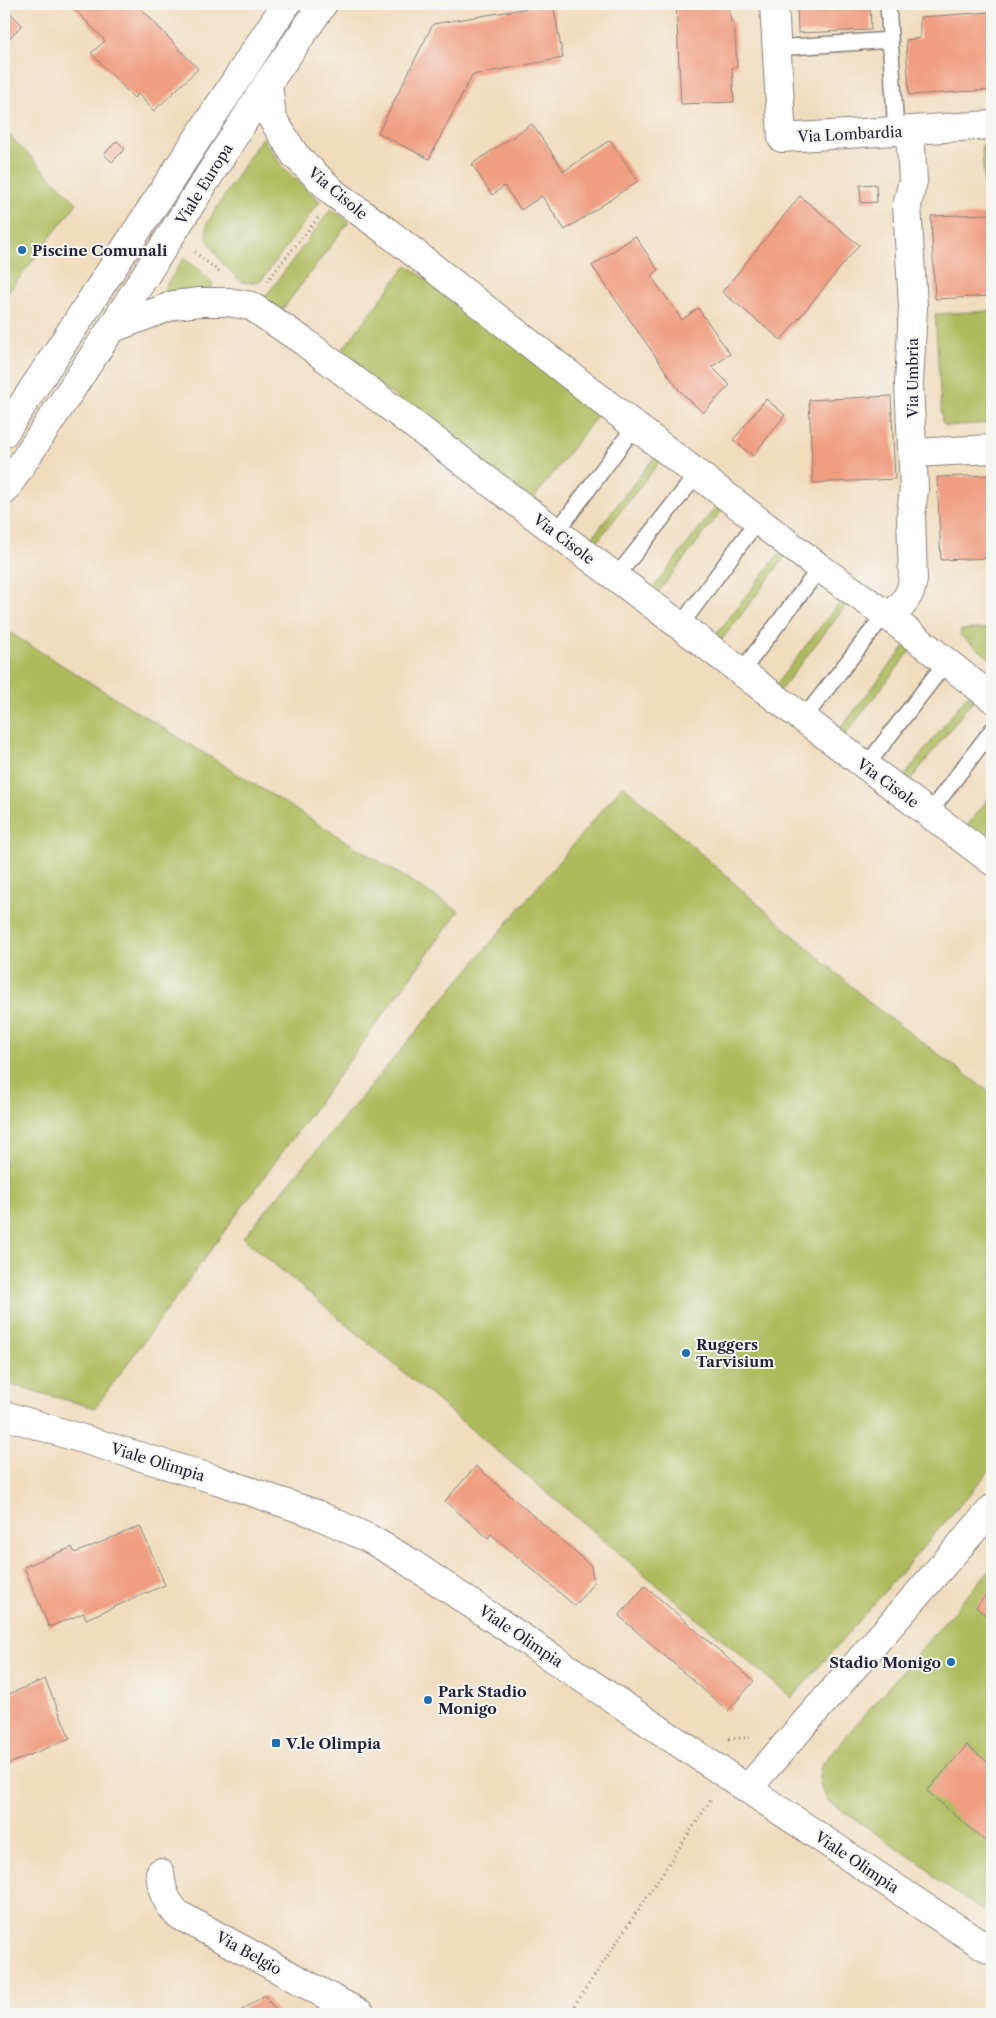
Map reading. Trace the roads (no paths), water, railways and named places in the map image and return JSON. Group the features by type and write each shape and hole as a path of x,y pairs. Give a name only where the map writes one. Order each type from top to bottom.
{"street":[{"name":"Viale Europa","path":"9,503 111,329 268,83 323,4"},
{"name":"Via Lombardia","path":"774,4 782,138 992,125"},
{"name":"Viale Europa","path":"4,433 281,5"},
{"name":"Via Cisole","path":"268,83 272,118 295,155 335,194 385,230 635,426 820,568 888,616 992,698"},
{"name":"Via Umbria","path":"888,616 902,605 910,592 913,580 911,515 914,488 909,384 914,306 908,205 913,181 903,131"},
{"name":"Via Cisole","path":"111,329 174,305 200,302 228,302 251,306 303,340 992,861"},
{"path":"913,453 992,449"},
{"name":"Viale Olimpia","path":"4,1415 249,1491 316,1514 343,1526 406,1560 992,1951"},
{"path":"748,1788 992,1509"},
{"name":"Via Belgio","path":"160,1873 161,1889 177,1914 361,2014"}],"lane":[{"path":"888,4 890,40 903,131"},
{"path":"776,48 890,40"},
{"path":"556,533 635,426"},
{"path":"616,577 698,473"},
{"path":"680,626 758,520"},
{"path":"741,672 820,568"},
{"path":"803,719 878,623 888,616"},
{"path":"866,766 946,662"},
{"path":"929,813 992,730"}],"place":[{"name":"Piscine Comunali","path":"22,250"},
{"name":"Ruggers Tarvisium","path":"686,1353"},
{"name":"Stadio Monigo","path":"951,1662"},
{"name":"Park Stadio Monigo","path":"428,1700"},
{"name":"V.le Olimpia","path":"276,1743"}]}
